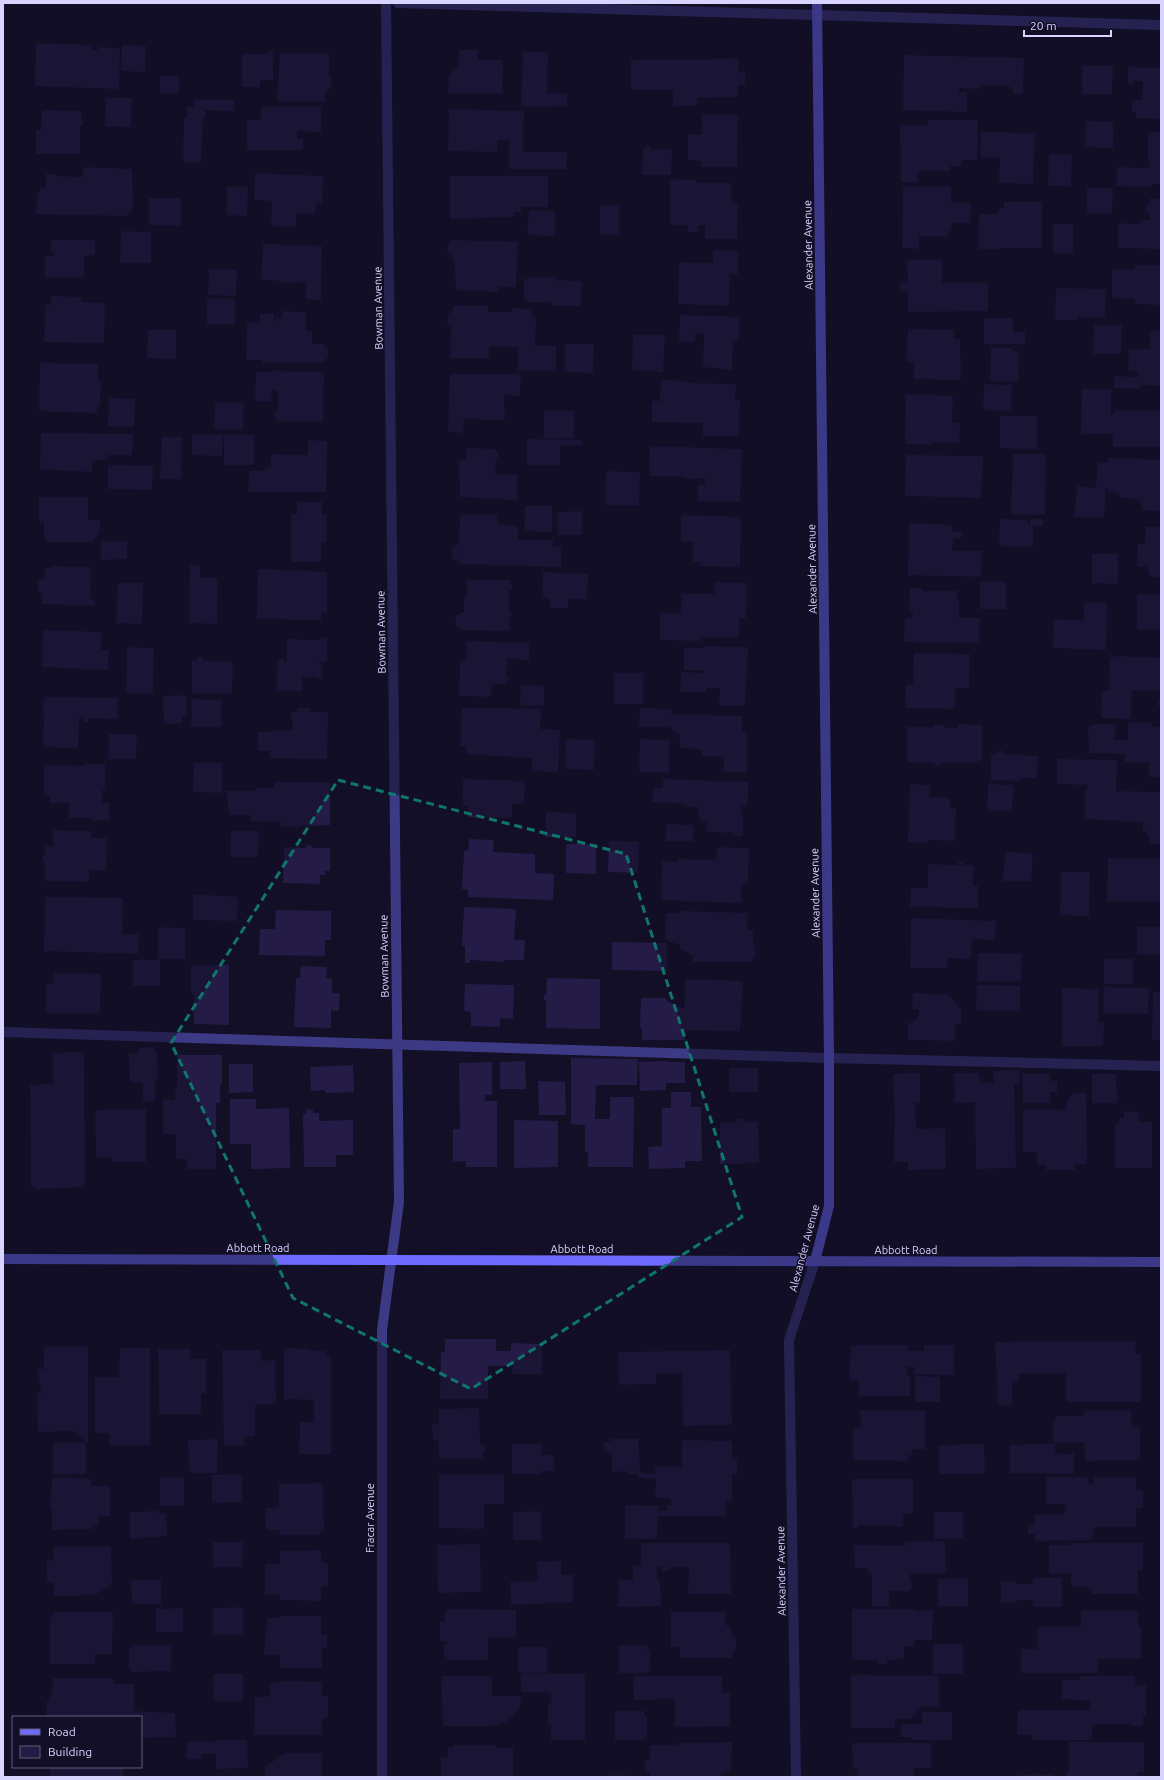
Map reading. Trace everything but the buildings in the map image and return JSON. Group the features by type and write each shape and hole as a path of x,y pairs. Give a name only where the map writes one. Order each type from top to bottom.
{"street":[{"name":"Bowman Avenue","path":"386,3 399,1202 391,1260"},
{"path":"398,3 1161,25"},
{"name":"Alexander Avenue","path":"796,1777 788,1340 815,1261 829,1206 829,1058 817,3"},
{"path":"3,1032 829,1058 1161,1066"},
{"name":"Abbott Road","path":"3,1259 1161,1262"},
{"name":"Fracar Avenue","path":"382,1777 382,1330 391,1260"}],"highlighted area":[{"path":"338,780 626,854 742,1217 471,1389 293,1298 171,1043"}]}
